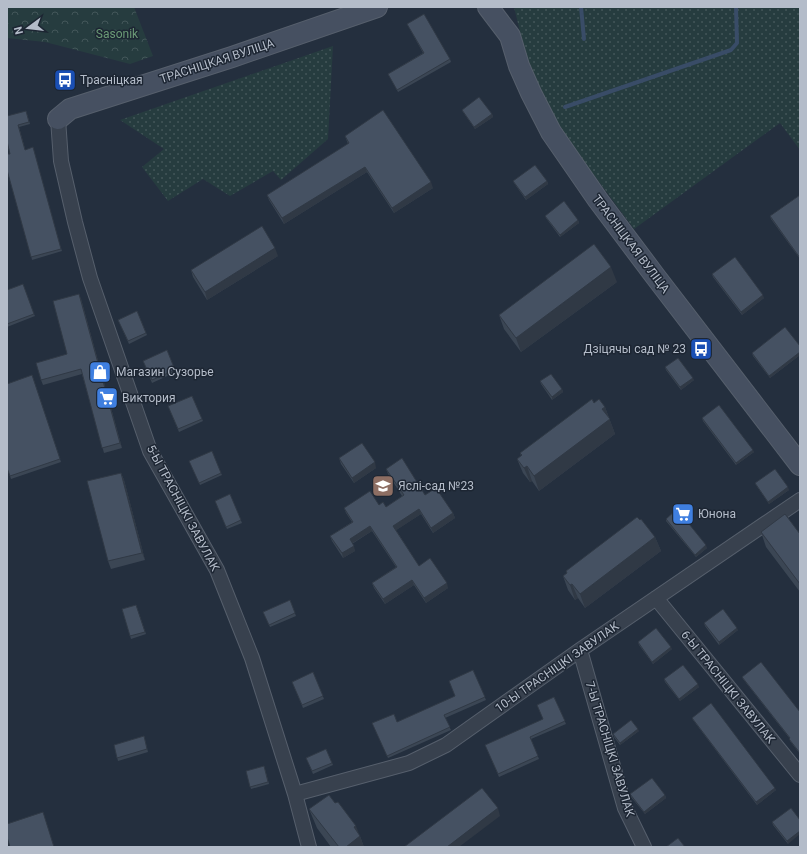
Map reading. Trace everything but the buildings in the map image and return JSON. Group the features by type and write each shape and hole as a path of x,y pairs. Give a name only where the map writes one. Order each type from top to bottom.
{"street":[{"name":"ТРАСНІЦКАЯ ВУЛІЦА","path":"58,119 70,109 232,57 377,7"},
{"name":"ТРАСНІЦКАЯ ВУЛІЦА","path":"488,7 510,36 519,66 551,132 598,200 800,465"},
{"path":"503,7 510,36"},
{"name":"5-Ы ТРАСНІЦКІ ЗАВУЛАК","path":"58,119 61,161 74,222 90,278 144,436 150,451 217,570 252,658 309,847"},
{"name":"10-Ы ТРАСНІЦКІ ЗАВУЛАК","path":"294,794 409,763 446,745 580,650 800,500"},
{"name":"6-Ы ТРАСНІЦКІ ЗАВУЛАК","path":"656,598 800,775"},
{"name":"7-Ы ТРАСНІЦКІ ЗАВУЛАК","path":"580,650 625,808 644,847"}],"green space":[{"name":"Sasonik","path":"7,7 134,7 153,56 130,64 45,42 7,38"},
{"path":"514,7 800,7 800,150 780,123 634,229 559,128 544,101 531,69"},
{"path":"333,46 328,139 281,180 273,171 230,196 203,179 168,201 142,167 164,149 120,120"}],"waterway":[{"path":"581,7 584,39"},
{"path":"565,107 731,50 737,43 736,7"}],"place":[{"name":"Трасніцкая","path":"65,80"},
{"name":"Дзіцячы сад № 23","path":"701,349"},
{"name":"Магазин Сузорье","path":"100,372"},
{"name":"Виктория","path":"107,398"},
{"name":"Яслі-сад №23","path":"383,486"},
{"name":"Юнона","path":"683,514"}]}
